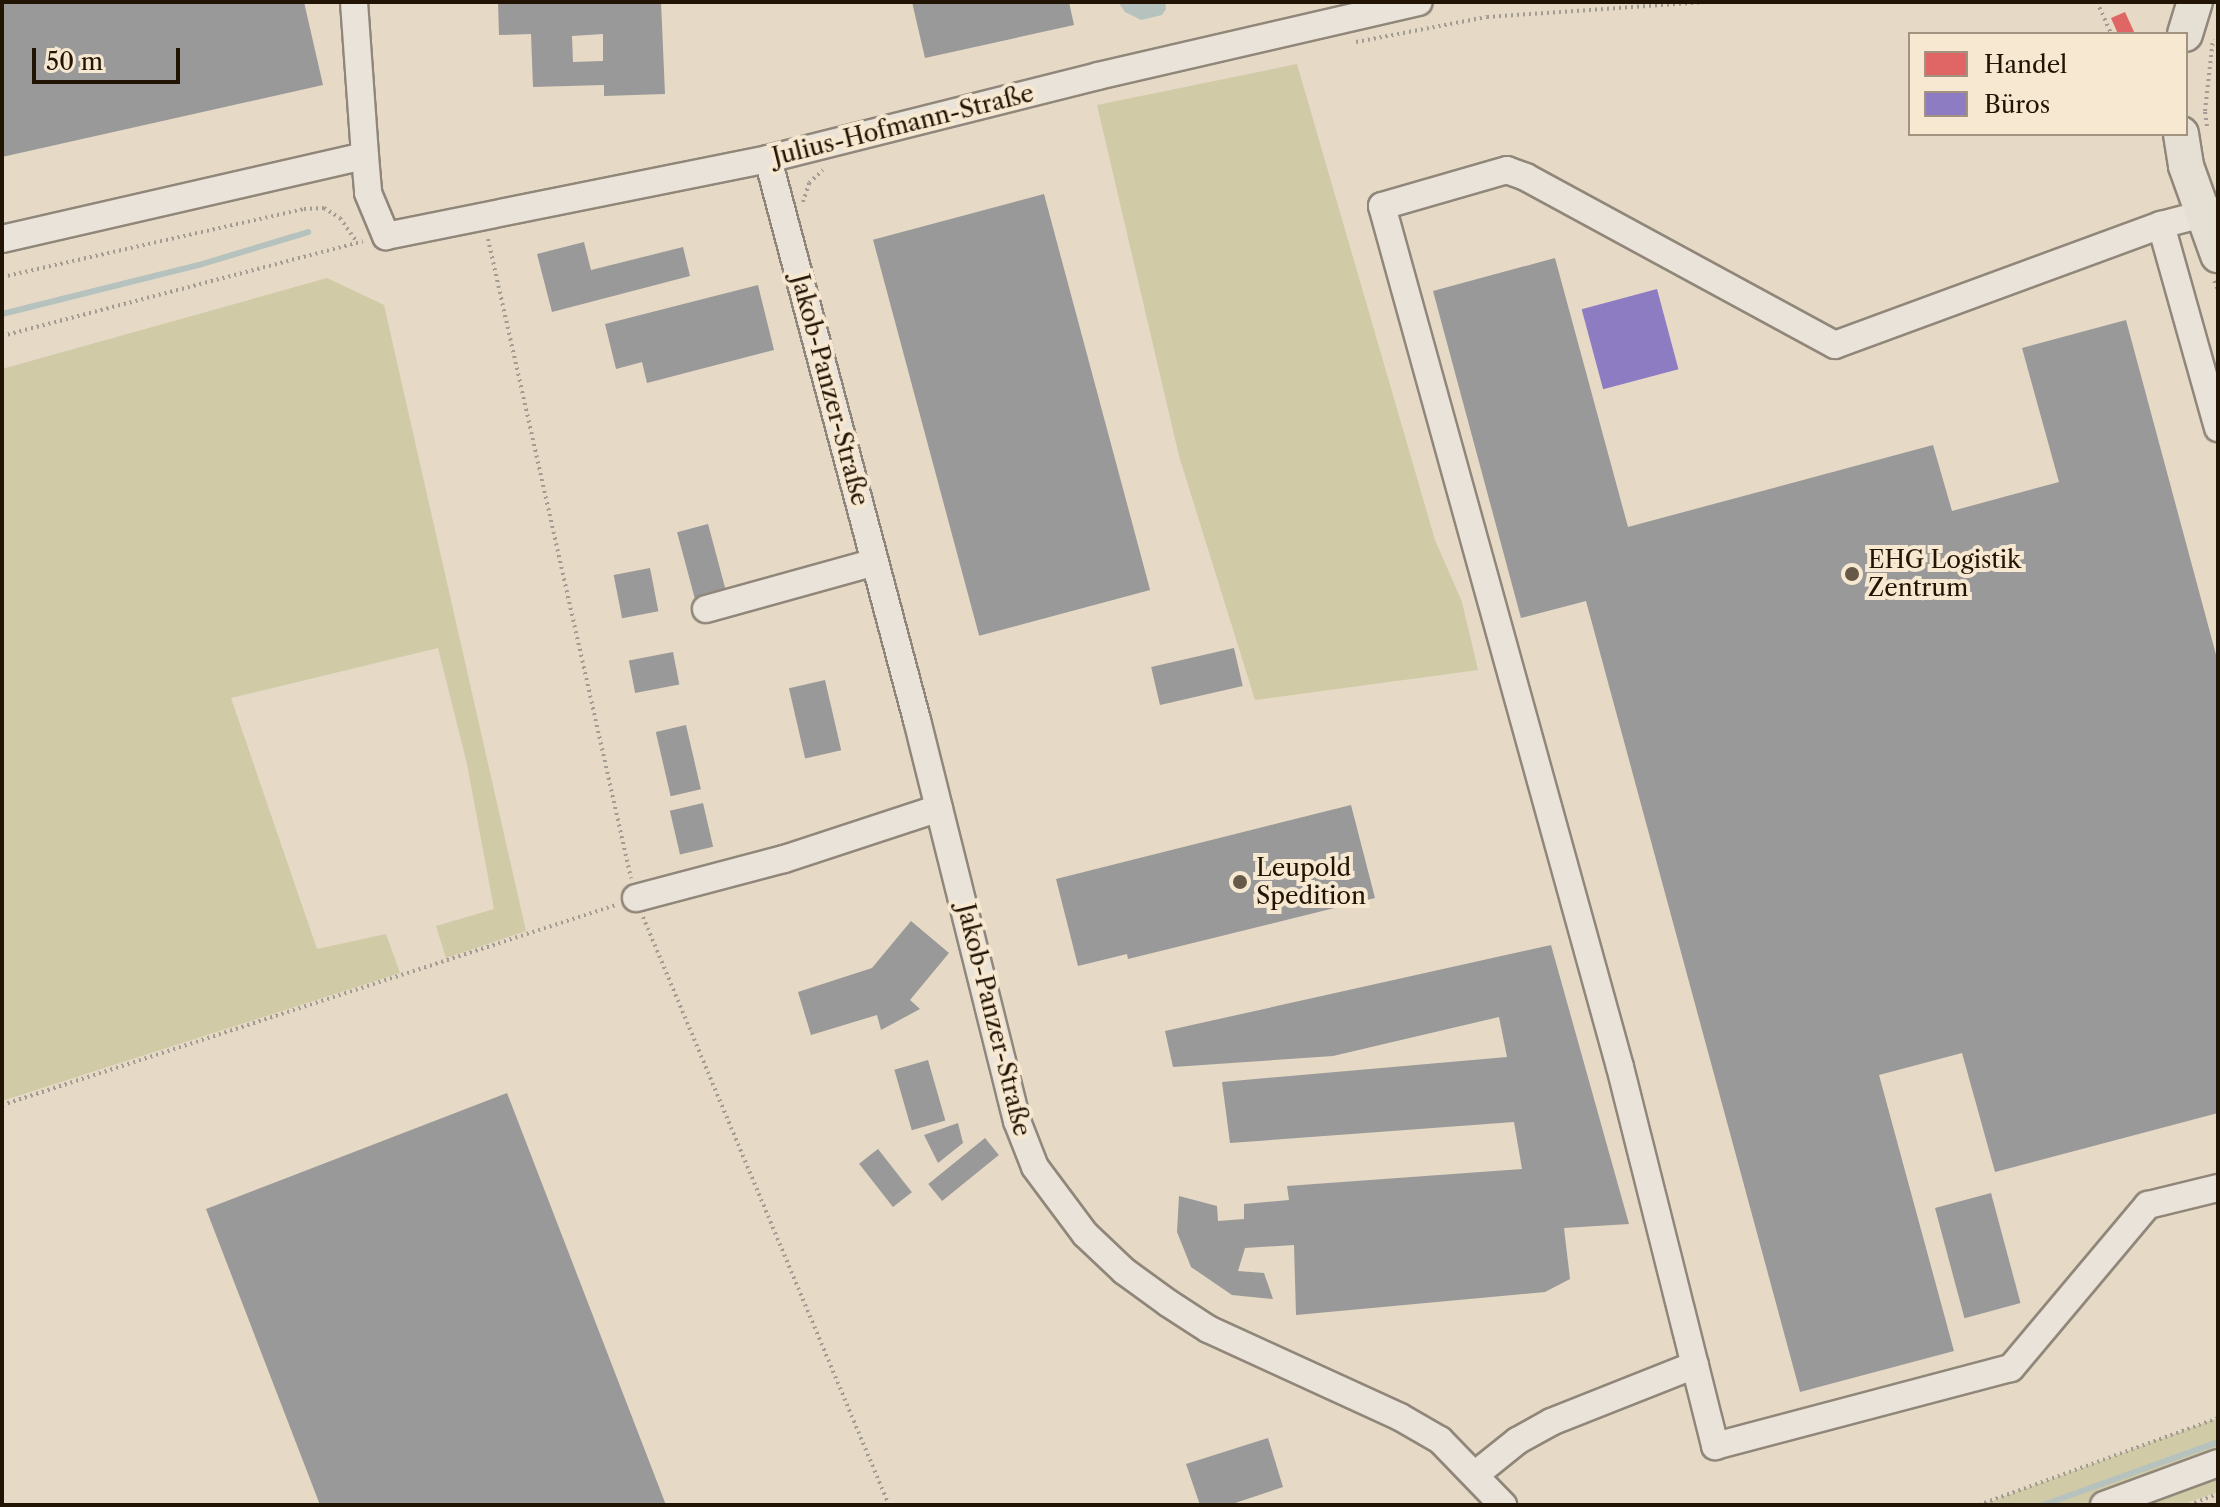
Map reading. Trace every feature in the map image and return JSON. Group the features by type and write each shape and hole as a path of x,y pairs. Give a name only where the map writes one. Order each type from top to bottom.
{"main road":[{"path":"2195,137 2186,166 2211,212 2218,255"}],"street":[{"path":"354,2 368,193 386,236"},
{"name":"Julius-Hofmann-Straße","path":"386,236 768,159 1083,80 1419,2"},
{"path":"2,239 365,156"},
{"name":"Jakob-Panzer-Straße","path":"768,159 1024,1142 1035,1167 1085,1234 1124,1271 1208,1329 1400,1417 1440,1440 1503,1505"},
{"path":"2211,212 2161,225 1835,345 1526,177 1507,170 1382,206 1620,1067 1715,1446 2011,1368 2148,1205 2218,1188"},
{"path":"2161,225 2218,428"},
{"path":"706,609 875,562"},
{"path":"636,898 784,859 939,808"},
{"path":"1476,1474 1517,1441 1551,1422 1695,1365"},
{"path":"2104,1505 2218,1463"}],"path":[{"path":"1348,44 1487,17 1705,2"},
{"path":"2097,2 2110,32"},
{"path":"2194,16 2205,111 2195,137"},
{"path":"803,207 809,183 827,168"},
{"path":"2,277 304,209 324,208 357,242"},
{"path":"2,336 386,236"},
{"path":"2,1105 636,898"},
{"path":"1979,1505 2218,1418"},
{"path":"2189,1505 2218,1494"}],"shaded area":[{"path":"1118,2 1165,2 1166,9 1162,15 1141,20 1125,12"},
{"path":"1297,64 1435,540 1462,602 1478,670 1255,700 1179,456 1097,105"},
{"path":"327,278 384,305 526,931 446,958 436,926 494,909 467,764 438,648 231,698 317,949 386,934 400,973 2,1101 2,369"},
{"path":"2218,1418 2218,1458 2083,1505 1981,1505"},
{"path":"2218,1468 2218,1492 2181,1505 2123,1505"}],"building: Handel":[{"path":"2125,12 2134,32 2117,32 2111,18"}],"building: Büros":[{"path":"1657,289 1678,369 1603,389 1582,309"}],"building: Industrie":[{"path":"2,2 304,2 323,85 2,157"},
{"path":"498,2 661,2 665,94 604,96 604,85 533,87 531,34 499,35","holes":["603,34 603,61 573,62 572,36"]},
{"path":"912,2 1069,2 1074,25 925,58"},
{"path":"1044,194 1150,590 979,636 873,240"},
{"path":"584,242 591,270 683,247 690,276 552,312 537,254"},
{"path":"1555,258 1628,527 1933,445 1952,511 2059,482 2022,348 2126,320 2218,662 2218,1113 1995,1172 1962,1053 1879,1075 1954,1351 1800,1392 1586,601 1521,618 1433,291"},
{"path":"758,285 774,350 647,383 642,362 616,369 605,324"},
{"path":"708,524 727,596 697,605 677,532"},
{"path":"650,568 658,611 622,618 614,575"},
{"path":"1234,648 1243,686 1160,705 1151,667"},
{"path":"673,652 679,684 635,693 629,661"},
{"path":"825,680 841,750 805,758 789,688"},
{"path":"686,725 701,789 671,796 656,732"},
{"path":"703,803 713,847 680,854 670,811"},
{"name":"Leupold Spedition","path":"1351,805 1375,898 1128,959 1127,954 1078,966 1056,879"},
{"path":"911,921 949,953 910,1000 920,1009 881,1030 877,1015 811,1035 798,992 872,968"},
{"path":"1551,945 1629,1224 1564,1228 1570,1279 1545,1292 1296,1315 1294,1245 1245,1248 1238,1271 1264,1273 1273,1299 1232,1295 1191,1267 1177,1232 1179,1196 1217,1206 1218,1221 1244,1219 1244,1204 1289,1200 1287,1186 1522,1169 1514,1122 1230,1143 1222,1082 1507,1057 1499,1017 1333,1056 1173,1067 1165,1031"},
{"path":"928,1060 945,1121 912,1130 894,1070"},
{"path":"507,1093 666,1505 320,1505 206,1209"},
{"path":"958,1123 963,1143 938,1163 924,1135"},
{"path":"985,1138 999,1155 942,1201 928,1184"},
{"path":"878,1149 912,1192 893,1207 859,1164"},
{"path":"1991,1193 2021,1303 1964,1318 1935,1208"},
{"path":"1268,1438 1283,1487 1229,1505 1200,1505 1186,1464"}],"waterway":[{"path":"2,314 199,265 308,232"},
{"path":"2043,1505 2218,1442"}],"place":[{"name":"EHG Logistik Zentrum","path":"1852,574"},
{"name":"Leupold Spedition","path":"1240,882"}]}
